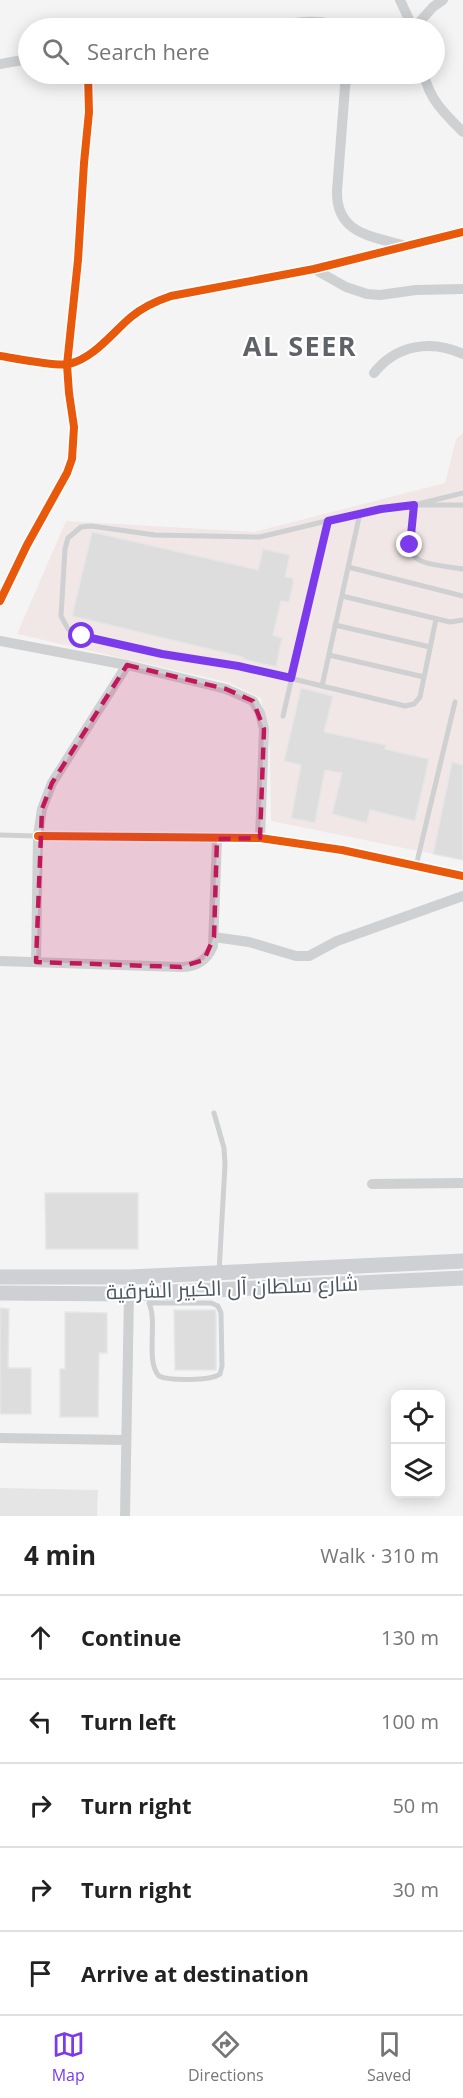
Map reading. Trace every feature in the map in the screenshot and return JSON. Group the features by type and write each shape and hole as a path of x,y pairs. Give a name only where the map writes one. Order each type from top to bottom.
{"main road":[{"name":"شارع سلطان آل الكبير الشرقية","path":"0,1277 130,1277 463,1262"},
{"name":"شارع سلطان آل الكبير الشرقية","path":"0,1293 139,1297 463,1278"}],"street":[{"path":"400,0 408,18"},
{"path":"423,18 443,0"},
{"path":"0,64 18,61"},
{"path":"0,601 27,545 67,473 72,459 74,427 68,365 89,112 88,84"},
{"path":"345,84 337,191 340,212 354,229 407,247"},
{"path":"427,84 431,96 439,107 463,132"},
{"path":"0,356 68,365 94,350 150,303 171,296 314,269 463,232"},
{"path":"314,269 346,287 368,294 463,289"},
{"path":"374,373 393,355 418,346 437,346 463,354"},
{"path":"0,641 126,665 226,689 253,701 260,713 264,729 260,838"},
{"path":"36,962 38,836 42,809 52,783 126,665"},
{"path":"38,836 260,838 342,850 416,866 462,879"},
{"path":"0,961 189,967 204,960 210,953 214,937 217,839"},
{"path":"214,937 249,942 296,956 309,956 337,941 463,896"},
{"path":"372,1184 463,1183"},
{"path":"125,1516 126,1440 139,1297"},
{"path":"0,1438 126,1440"}],"lane":[{"path":"436,619 420,697 410,706 238,666 162,654 75,634 68,629 61,616 66,543 72,533 86,526 155,535 250,538 273,535 360,513 414,505 463,493"},
{"path":"414,505 431,507 463,505"},
{"path":"414,505 410,545 414,557 422,563 463,569"},
{"path":"322,686 360,513"},
{"path":"283,716 328,521"},
{"path":"348,567 463,596"},
{"path":"342,596 454,623 463,620"},
{"path":"335,624 430,647"},
{"path":"329,654 424,677"},
{"path":"416,866 455,702"},
{"path":"0,835 38,836"},
{"path":"214,1113 224,1148 225,1165 219,1273"},
{"path":"139,1297 211,1303 218,1306 222,1317 220,1374 210,1378 159,1376 154,1368 153,1316 139,1297"}],"highlighted area":[{"path":"127,665 226,689 253,701 264,729 260,838 217,839 214,937 204,960 181,967 36,962 42,809 52,783"}],"shaded area":[{"path":"463,433 463,860 271,821 270,748 261,698 227,682 17,634 66,521 254,532 445,483 456,439"},
{"path":"0,1488 98,1490 97,1516 0,1516"}],"building":[{"path":"92,532 258,570 263,549 290,555 285,577 293,578 293,585 289,602 281,601 273,635 282,638 276,667 72,616"},
{"path":"301,688 333,696 324,732 386,745 385,749 429,759 415,821 370,810 367,823 332,814 342,773 325,770 315,823 291,818 301,765 284,761"},
{"path":"452,762 463,765 463,860 433,854"},
{"path":"45,1193 138,1193 138,1249 46,1249"},
{"path":"0,1308 9,1309 8,1368 31,1368 31,1414 0,1414"},
{"path":"174,1310 215,1310 216,1370 175,1370"},
{"path":"65,1312 107,1313 107,1353 99,1353 98,1417 60,1417 60,1369 65,1369"}],"cycle path":[{"path":"0,601 27,545 67,473 72,459 74,427 67,365 78,260 89,112 88,84"},
{"path":"0,356 69,364 95,351 140,310 171,296 314,269 463,232"},
{"path":"38,836 260,838 342,850 463,876"}],"district":[{"name":"AL SEER","path":"300,347"}],"route":[{"path":"82,636 162,654 238,666 291,678 328,521 381,509 414,505 410,545"}]}
